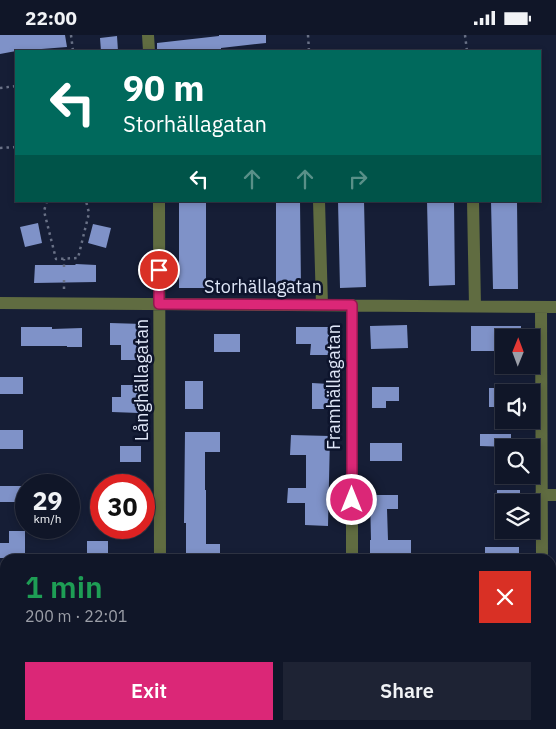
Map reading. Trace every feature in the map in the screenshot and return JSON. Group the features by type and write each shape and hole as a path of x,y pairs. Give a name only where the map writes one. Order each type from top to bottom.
{"street":[{"path":"148,35 149,50"},
{"name":"Långhällagatan","path":"159,202 160,554"},
{"path":"319,202 322,305"},
{"path":"473,202 476,306"},
{"name":"Storhällagatan","path":"0,303 556,307"},
{"name":"Framhällagatan","path":"352,305 352,554"},
{"path":"541,307 542,554"},
{"path":"541,495 556,495"}],"path":[{"path":"71,35 72,50"},
{"path":"308,35 309,50"},
{"path":"465,35 467,50"},
{"path":"0,88 15,86"},
{"path":"0,148 15,147"},
{"path":"46,202 44,211 56,259 78,258 89,213 86,202"},
{"path":"64,259 64,267"}],"building":[{"path":"0,35 65,35 67,47 15,50 0,54"},
{"path":"266,35 266,43 221,48 221,50 157,50 157,43 219,36"},
{"path":"117,36 118,50 101,50 100,38"},
{"path":"179,202 206,202 206,288 179,288"},
{"path":"276,202 300,202 301,287 276,287"},
{"path":"338,202 364,202 366,287 340,288"},
{"path":"427,202 454,202 455,285 429,286"},
{"path":"491,202 517,202 518,289 493,289"},
{"path":"38,223 42,243 25,247 20,227"},
{"path":"93,224 111,228 106,248 88,243"},
{"path":"35,265 96,265 96,282 34,283"},
{"path":"110,323 143,324 143,360 121,360 121,345 110,345"},
{"path":"407,325 408,348 371,349 370,326"},
{"path":"471,326 521,326 521,329 495,329 495,351 471,351"},
{"path":"21,327 82,328 82,347 21,346"},
{"path":"296,327 329,327 329,355 310,355 311,344 296,344"},
{"path":"214,334 240,334 240,352 214,352"},
{"path":"0,377 23,377 23,394 0,394"},
{"path":"185,381 203,381 203,409 185,409"},
{"path":"312,383 329,384 329,409 312,409"},
{"path":"121,385 140,385 139,413 112,412 112,397 121,397"},
{"path":"372,387 399,387 399,401 386,401 386,408 372,408"},
{"path":"489,388 495,388 495,407 489,407"},
{"path":"0,430 23,430 23,449 0,449"},
{"path":"185,432 220,432 220,452 205,452 205,490 206,544 220,544 220,554 186,554 186,523 184,523"},
{"path":"480,434 511,434 511,439 495,439 495,446 480,446"},
{"path":"291,435 330,436 328,526 305,525 305,503 287,503 288,488 306,488 306,455 290,455"},
{"path":"370,443 402,443 402,461 370,461"},
{"path":"120,446 141,446 141,462 120,462"},
{"path":"0,486 15,486 15,502 0,502"},
{"path":"497,490 520,490 520,494 497,494"},
{"path":"370,495 398,495 398,509 387,509 388,540 411,540 411,554 370,554"},
{"path":"9,531 15,531 15,539 25,539 25,554 0,554 0,543 9,543"},
{"path":"87,541 108,541 108,554 87,554"},
{"path":"485,547 519,547 519,554 485,554"}],"route":[{"path":"159,270 159,304 352,305 352,500"}]}
